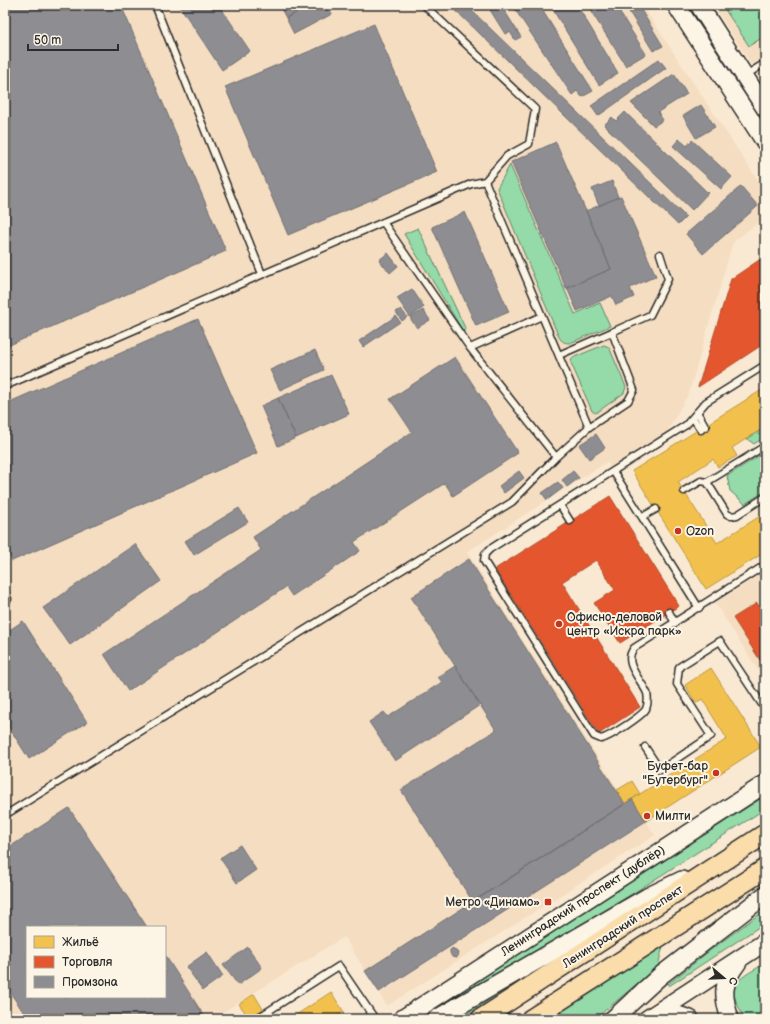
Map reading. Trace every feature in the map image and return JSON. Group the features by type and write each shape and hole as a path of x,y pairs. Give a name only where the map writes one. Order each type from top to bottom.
{"main road":[{"path":"676,5 765,142"},
{"path":"699,5 765,108"},
{"name":"Ленинградский проспект (дублёр)","path":"402,1019 765,784"},
{"name":"Ленинградский проспект","path":"481,1019 765,834"},
{"path":"436,1019 647,897 730,856"},
{"path":"531,1019 765,869"},
{"path":"613,1019 660,976 765,895"},
{"path":"648,1018 765,942"},
{"path":"730,1019 724,999 725,984 728,976 740,958"},
{"path":"648,1018 678,1015 690,1019"}],"lane":[{"path":"155,5 262,274"},
{"path":"5,386 471,184 485,181 506,156 529,144 535,108 424,5"},
{"path":"744,76 765,63"},
{"path":"485,181 589,427"},
{"path":"383,222 470,348 556,457"},
{"path":"559,355 650,315 668,279 660,254"},
{"path":"470,348 542,316"},
{"path":"5,815 512,502 556,457 589,427 628,401 634,390 612,332"},
{"path":"765,364 706,402 686,425 490,549 485,554 484,561 596,738 599,739 604,739 643,712 647,704 647,693 630,664 630,656 634,648 765,565"},
{"path":"693,418 704,429 697,412"},
{"path":"684,491 701,481 707,482 765,446"},
{"path":"613,471 699,608"},
{"path":"707,482 727,514 731,516 737,515 765,497"},
{"path":"560,505 570,521"},
{"path":"642,517 656,509"},
{"path":"5,593 8,599 5,600"},
{"path":"669,612 675,623"},
{"path":"645,747 660,770 711,736 676,684 680,667 720,640 765,709"},
{"path":"256,1019 339,966 375,1019"}],"shaded area":[{"path":"5,5 642,5 765,191 765,218 733,242 689,393 667,432 612,469 607,462 467,552 618,789 632,781 640,794 632,800 655,835 387,1006 344,937 215,1017 216,1019 5,1019"},
{"path":"713,5 765,5 765,87 746,56"},
{"path":"765,571 765,681 715,603"}],"green space":[{"path":"722,5 759,5 765,14 765,36 749,46"},
{"path":"510,165 575,314 600,303 610,326 570,343 564,342 559,337 497,188"},
{"path":"418,228 466,330 463,331 404,234"},
{"path":"604,345 609,347 626,387 624,393 596,413 592,411 571,363 572,358"},
{"path":"765,428 765,437 754,444 747,439"},
{"path":"765,452 765,491 745,504 730,491 727,476"},
{"path":"765,796 765,809 596,917 424,1019 418,1019"},
{"path":"765,910 765,923 669,986 668,984 713,948"},
{"path":"663,946 658,966 595,1019 549,1019"},
{"path":"765,963 765,1019 744,1019 734,995 734,989 736,984 744,976"},
{"path":"516,982 460,1019 449,1019"}],"building: Жильё":[{"path":"765,226 765,238 760,229"},
{"path":"765,388 765,427 732,448 737,456 718,467 713,459 678,482 717,543 765,513 765,552 706,589 632,471"},
{"path":"711,668 761,747 646,821 632,799 727,739 702,699 696,703 685,685"},
{"path":"632,781 640,794 625,804 617,790"},
{"path":"331,992 344,1012 332,1019 290,1019"},
{"path":"254,994 263,1009 249,1018 239,1004"}],"building: Торговля":[{"path":"765,256 765,343 698,387 731,279"},
{"name":"Офисно-деловой центр «Искра парк»","path":"610,496 679,606 620,643 594,603 615,590 596,560 562,582 640,707 599,734 495,569"},
{"path":"757,603 765,615 765,668 733,618"}],"building: Промзона":[{"path":"5,5 121,5 226,251 5,347"},
{"path":"179,5 219,5 250,51 222,70"},
{"path":"279,5 311,5 286,18"},
{"path":"311,5 327,5 332,14 294,34 286,18"},
{"path":"450,5 466,5 686,217 678,225"},
{"path":"487,5 501,5 521,37 515,40 510,32 505,34"},
{"path":"512,5 539,5 593,91 582,97 577,91 572,95"},
{"path":"550,5 577,5 618,73 599,85"},
{"path":"587,5 615,5 646,54 626,66"},
{"path":"625,5 638,5 663,46 653,51"},
{"path":"374,24 437,172 288,235 225,87"},
{"path":"659,59 666,68 598,116 591,106"},
{"path":"674,74 687,94 658,112 663,120 654,126 631,103"},
{"path":"701,105 715,127 696,138 683,116"},
{"path":"625,112 708,193 692,210 604,125 612,117 616,121"},
{"path":"679,139 687,146 692,140 732,177 721,189 673,146"},
{"path":"556,142 611,269 566,288 511,162"},
{"path":"612,181 618,197 599,206 592,189"},
{"path":"741,186 758,206 703,254 686,234"},
{"path":"621,196 656,276 630,288 634,297 616,305 612,296 577,311 567,288 611,269 586,211"},
{"path":"465,212 509,312 476,326 432,227"},
{"path":"388,253 398,266 390,273 379,260"},
{"path":"412,289 424,307 410,317 397,298"},
{"path":"401,309 407,317 402,321 396,312"},
{"path":"423,310 430,320 417,328 410,318"},
{"path":"396,316 400,322 363,347 359,341"},
{"path":"198,319 257,453 12,561 5,544 5,404"},
{"path":"315,350 324,370 280,390 270,370"},
{"path":"455,357 518,453 453,496 445,483 354,542 360,551 292,596 286,587 128,691 104,654 261,550 253,537 412,432 390,399"},
{"path":"331,375 349,414 296,438 278,398"},
{"path":"278,398 296,438 278,446 261,406"},
{"path":"596,434 605,448 589,459 579,445"},
{"path":"519,471 524,478 504,493 499,486"},
{"path":"573,471 579,478 567,487 562,480"},
{"path":"558,482 563,488 547,500 542,493"},
{"path":"239,508 248,522 194,555 185,541"},
{"path":"135,544 161,581 70,645 43,608"},
{"path":"469,559 625,804 473,902 401,790 496,730 411,597"},
{"path":"23,621 87,722 29,759 5,721 5,633"},
{"path":"455,666 480,705 395,761 369,722 384,712 388,717 442,682 438,677"},
{"path":"632,799 646,821 379,992 365,971"},
{"path":"69,808 146,926 26,926 26,998 166,998 166,957 206,1019 28,1019 5,985 5,850"},
{"path":"240,845 256,870 237,883 220,858"},
{"path":"248,947 262,968 238,985 223,965"},
{"path":"453,948 458,953 457,958 452,957 450,953 450,950"},
{"path":"207,952 223,976 203,990 186,967"}],"place":[{"name":"Ozon","path":"678,531"},
{"name":"Офисно-деловой центр «Искра парк»","path":"559,624"},
{"name":"Буфет-бар \"Бутербург\"","path":"716,773"},
{"name":"Милти","path":"647,816"},
{"name":"Метро «Динамо»","path":"548,902"}]}
